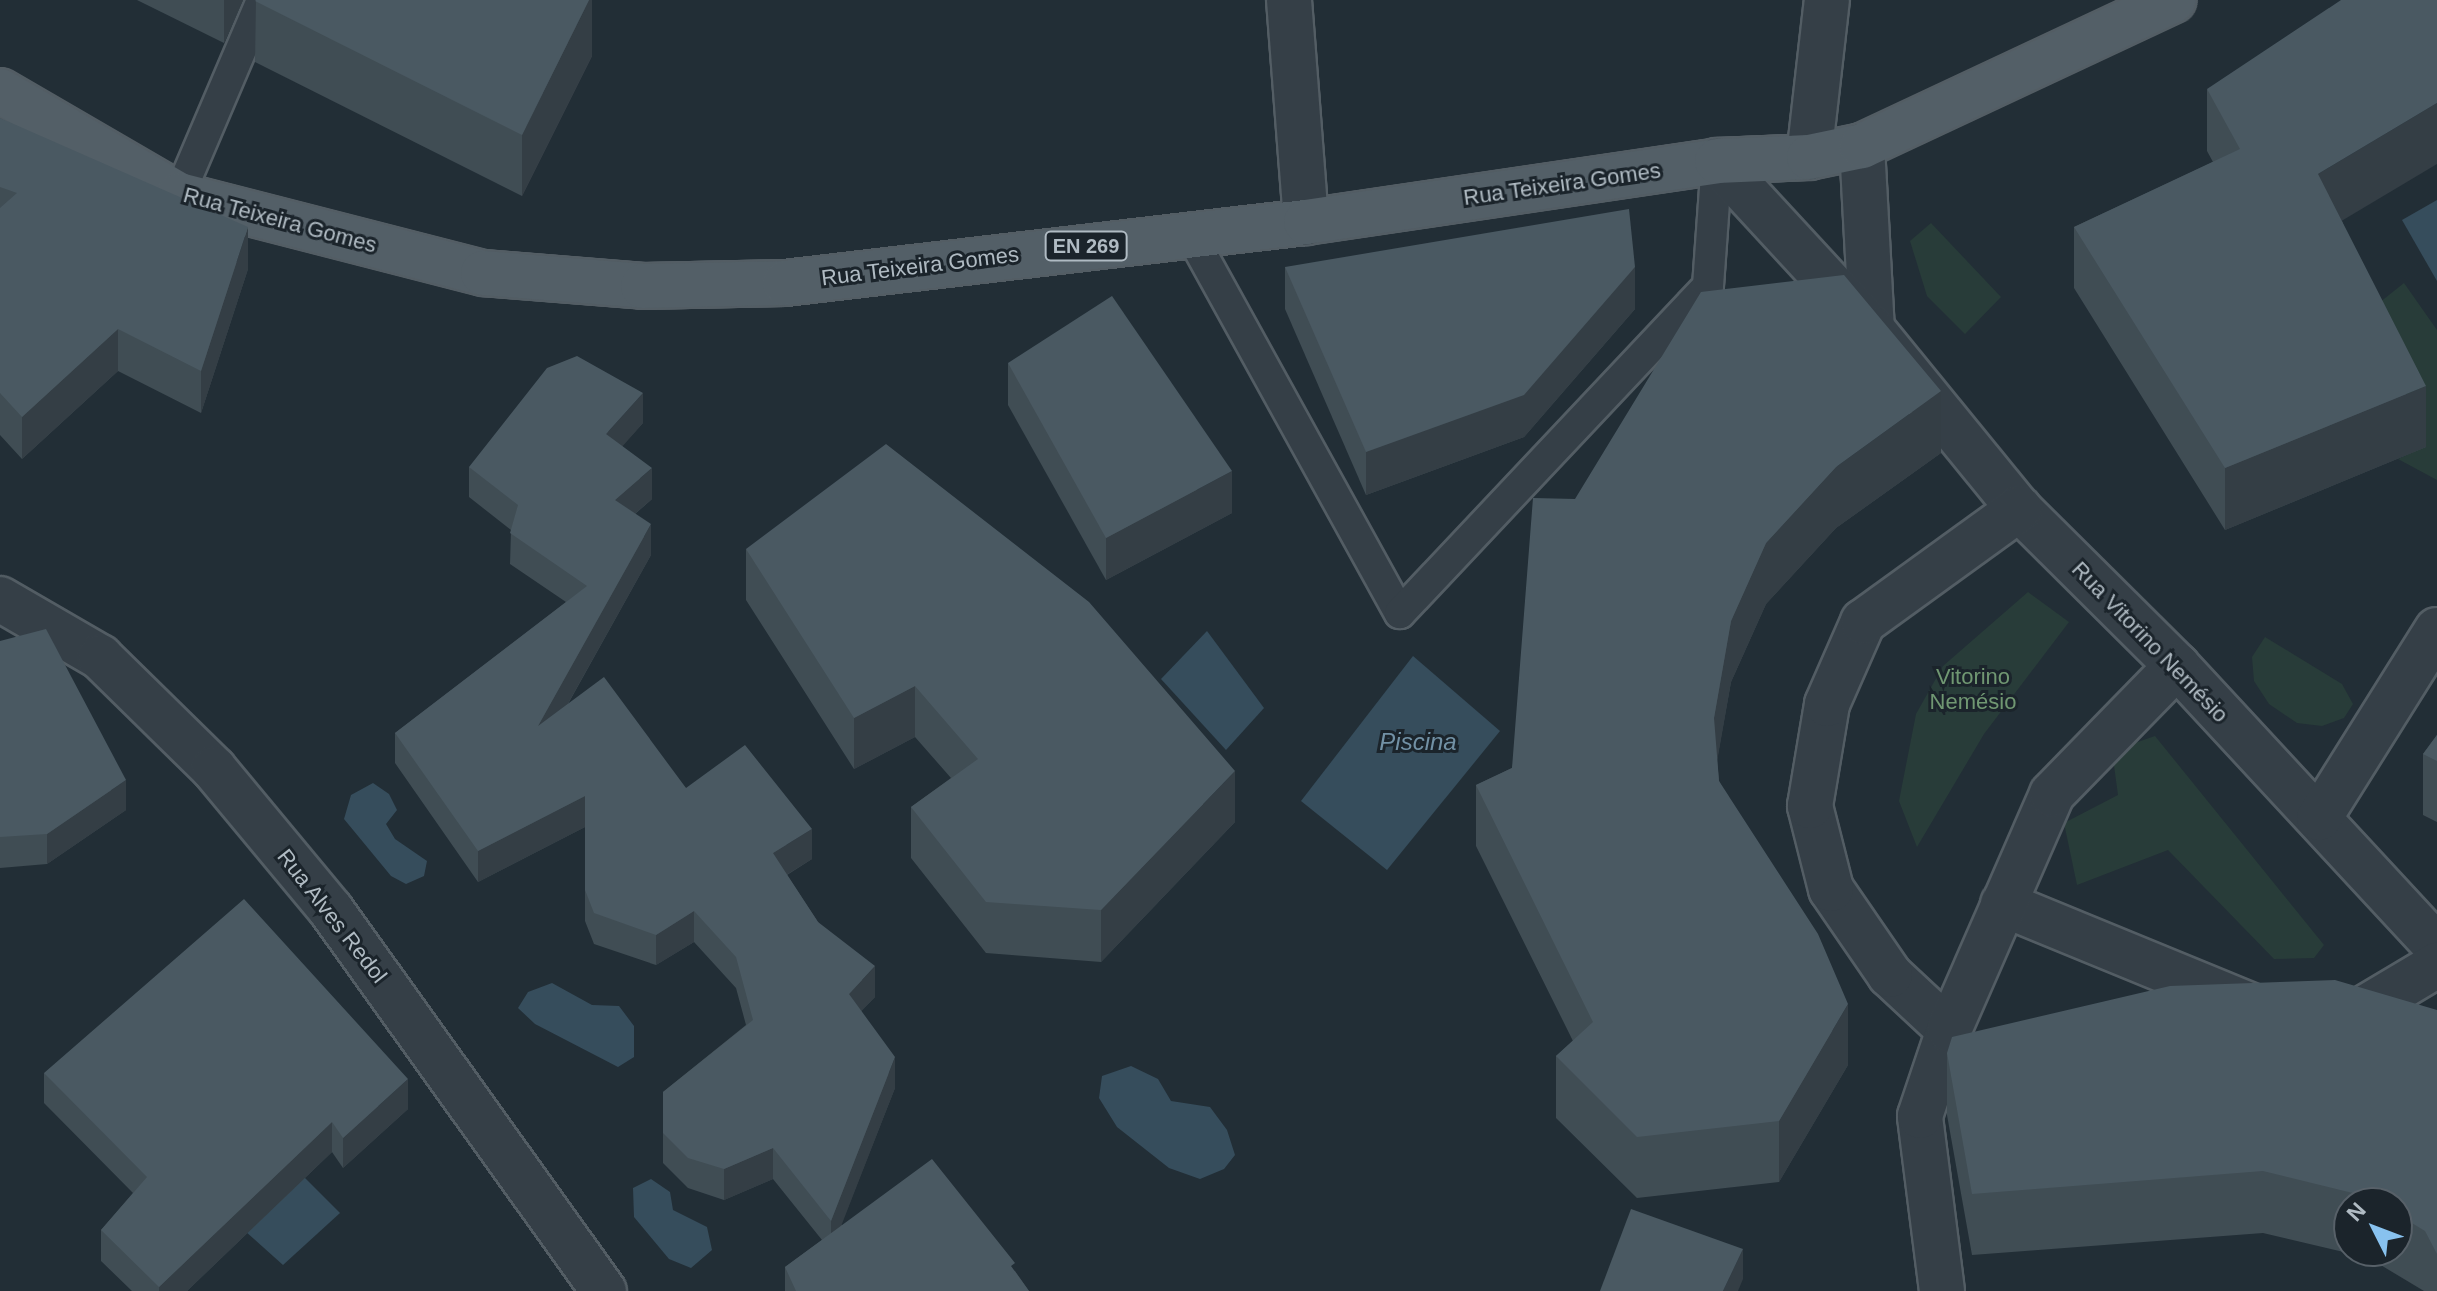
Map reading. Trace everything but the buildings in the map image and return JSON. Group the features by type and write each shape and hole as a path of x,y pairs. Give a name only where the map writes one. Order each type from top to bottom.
{"main road":[{"name":"Rua Teixeira Gomes","path":"0,91 179,195 483,273 643,286 785,283 1306,222 1717,161 1809,157 1862,146 2174,0"}],"street":[{"path":"1289,0 1306,222"},
{"path":"1809,157 1827,0"},
{"path":"1862,146 1872,329"},
{"name":"Rua Vitorino Nemésio","path":"1717,161 1872,329 2019,509 2177,666 2437,947"},
{"path":"1949,1030 1890,975 1831,889 1810,806 1827,704 1863,622 2019,509"},
{"name":"Rua Alves Redol","path":"0,599 100,657 214,769 331,910 604,1291"},
{"path":"2319,818 2437,630"},
{"path":"1942,1291 1920,1116 1949,1030 2052,794 2177,666"},
{"path":"2003,904 2275,1015 2360,1011 2437,965"}],"lane":[{"path":"179,195 262,0"},
{"path":"1191,235 1400,613 1708,286 1717,161"}],"green space":[{"path":"1931,223 2001,297 1965,334 1927,296 1910,241"},
{"path":"2404,283 2437,330 2437,480 2398,459 2426,446 2360,318"},
{"name":"Vitorino Nemésio","path":"2028,592 2069,622 1984,734 1917,847 1899,801 1916,714 1943,666"},
{"path":"2265,637 2342,684 2353,704 2344,718 2322,726 2297,723 2269,704 2254,681 2252,657"},
{"path":"2155,736 2324,945 2314,958 2274,959 2168,850 2077,885 2064,823 2118,795 2112,751"}],"water":[{"path":"2437,200 2437,281 2402,220"},
{"path":"1207,631 1264,708 1226,750 1161,679"},
{"name":"Piscina","path":"1413,656 1500,731 1387,870 1301,801"},
{"path":"373,783 389,794 397,810 386,824 395,839 427,861 424,876 406,884 391,876 344,819 351,795"},
{"path":"552,983 592,1005 619,1006 634,1026 634,1057 618,1067 535,1024 518,1008 528,992"},
{"path":"1131,1066 1158,1079 1171,1101 1210,1107 1227,1130 1235,1155 1224,1169 1200,1179 1169,1168 1117,1127 1099,1098 1102,1076"},
{"path":"274,1147 340,1213 283,1265 245,1231"},
{"path":"651,1179 670,1192 673,1210 707,1227 712,1250 691,1268 669,1259 634,1217 633,1188"}]}
